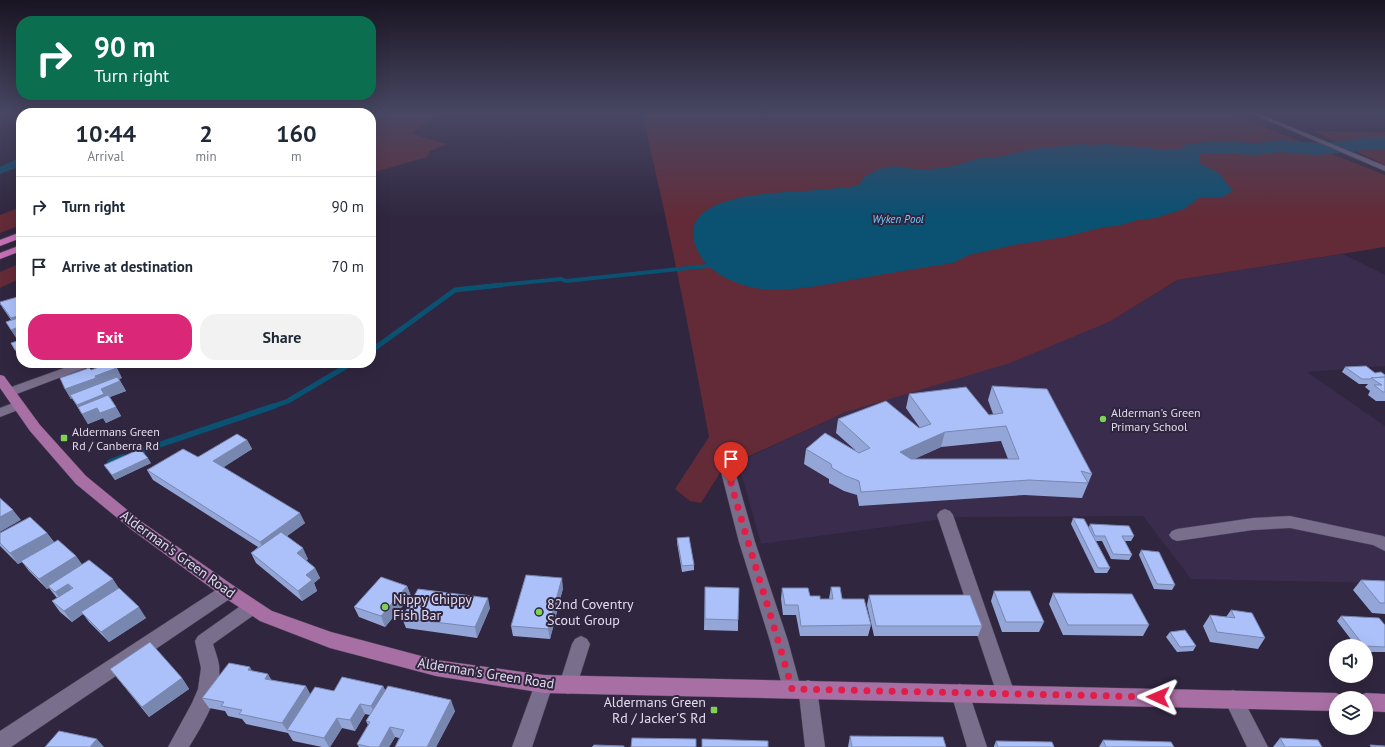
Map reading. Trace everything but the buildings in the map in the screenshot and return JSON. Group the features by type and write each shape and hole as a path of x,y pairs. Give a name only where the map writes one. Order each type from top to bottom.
{"highway":[{"path":"0,243 16,237"},
{"path":"0,256 16,250"}],"main road":[{"name":"Alderman's Green Road","path":"0,379 35,428 81,480 137,526 228,592 266,616 330,640 436,668 544,684 568,685 1329,702"},
{"path":"1373,702 1385,703"}],"street":[{"path":"1338,149 1385,169"},
{"path":"10,392 75,368"},
{"path":"0,413 19,406"},
{"path":"727,468 747,542 779,641 800,689 815,747"},
{"path":"945,515 1006,694"},
{"path":"1177,536 1253,524 1290,522 1370,538 1385,545"},
{"path":"0,743 94,679 182,624 228,592"},
{"path":"178,747 190,727 206,692 210,667 205,652 204,641 252,607"},
{"path":"568,685 581,644"},
{"path":"522,747 544,684"},
{"path":"960,693 977,747"},
{"path":"1233,699 1258,747"}],"shaded area":[{"path":"376,149 436,149 430,151 427,157 376,172"},
{"path":"650,149 1319,149 1385,175 1385,247 1177,280 1111,321 1010,363 846,412 723,468 701,503 690,501 675,489 709,437 661,194"},
{"path":"1351,149 1385,149 1385,165"},
{"path":"16,209 16,227 0,233 0,215"},
{"name":"Alderman's Green Primary School","path":"1343,254 1385,275 1385,366 1307,372 1385,426 1385,583 1191,579 1143,516 959,517 761,544 738,462 846,412 1111,321 1177,280"},
{"path":"16,265 16,280 0,288 0,272"}],"water":[{"name":"Wyken Pool","path":"1032,149 1194,149 1193,150 1199,154 1200,163 1218,173 1233,191 1222,197 1199,198 1184,209 1155,218 1138,220 1118,226 1104,227 1064,237 1014,245 969,255 953,263 818,286 784,290 753,288 727,279 712,269 701,257 693,236 696,221 708,209 747,196 851,187 860,184 864,177 879,169 895,166 922,170 954,166 980,158 998,157"},
{"path":"16,159 16,168 0,174 0,167"}],"waterway":[{"path":"501,285 561,279 566,281 707,266"},
{"path":"376,347 455,290 501,285"},
{"path":"491,286 501,285"},
{"path":"271,407 288,401 344,368"},
{"path":"135,453 274,406"},
{"path":"110,462 123,457"}],"place":[{"name":"Alderman's Green Primary School","path":"1103,419"},
{"name":"Aldermans Green Rd / Canberra Rd","path":"64,438"},
{"name":"Nippy Chippy Fish Bar","path":"385,607"},
{"name":"82nd Coventry Scout Group","path":"539,612"},
{"name":"Aldermans Green Rd / Jacker'S Rd","path":"714,710"}],"route":[{"path":"731,483 747,542 779,641 792,689 1158,697"}]}
